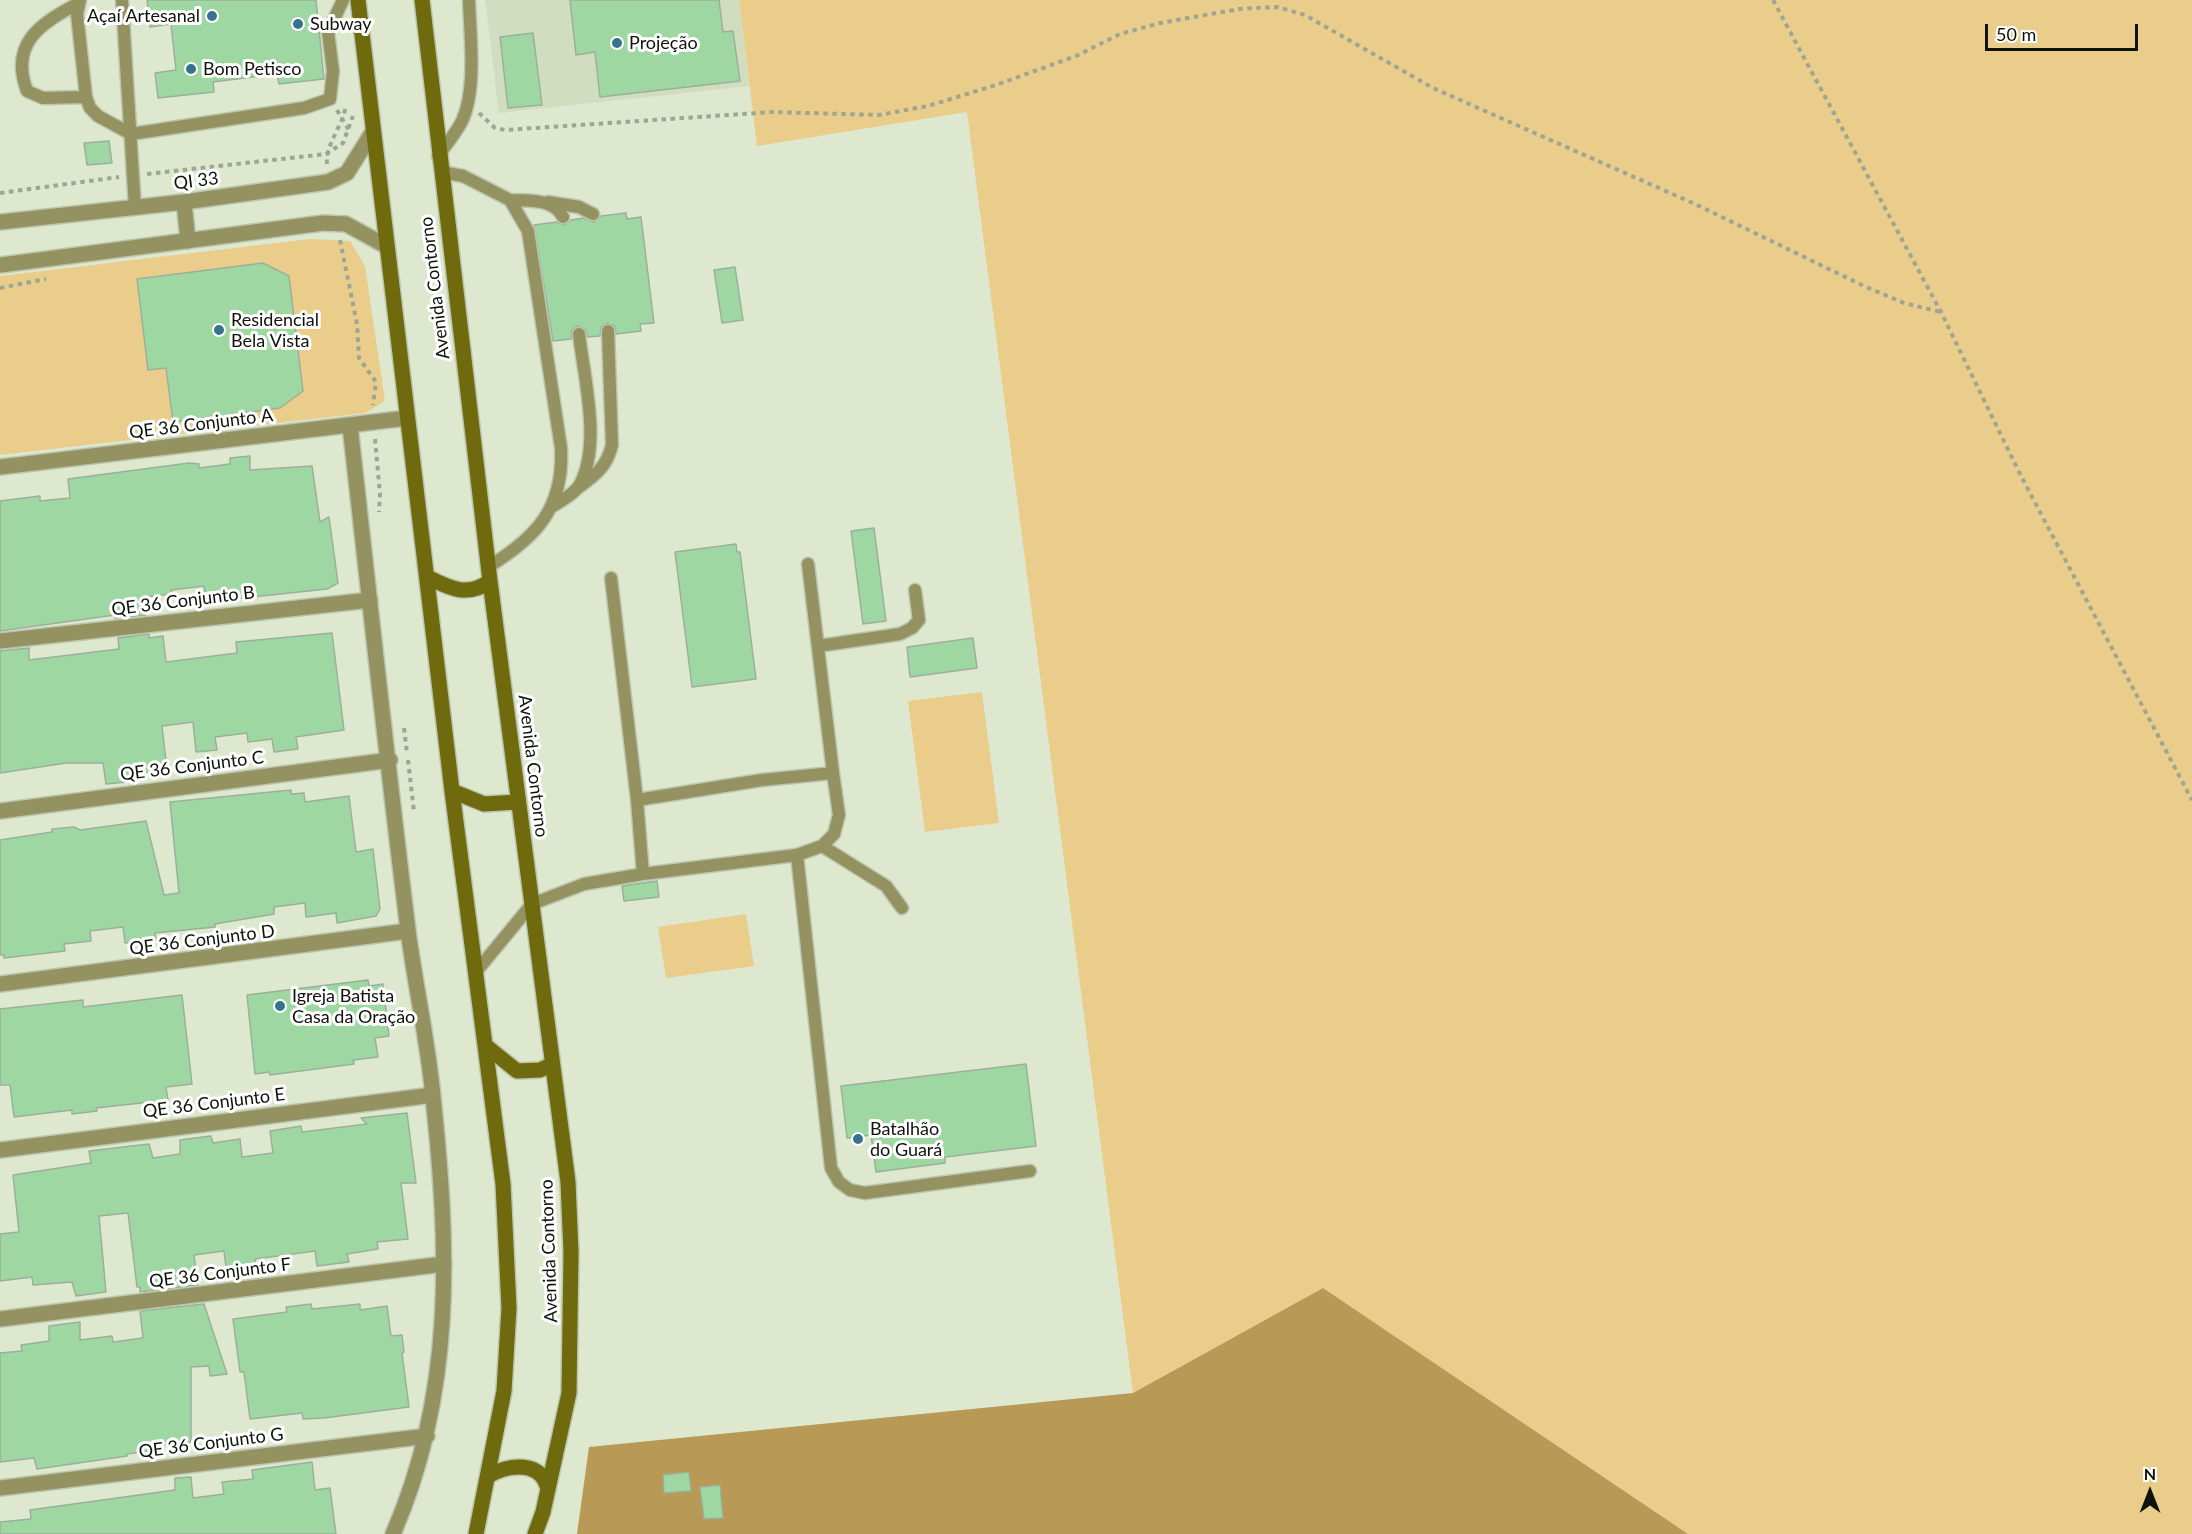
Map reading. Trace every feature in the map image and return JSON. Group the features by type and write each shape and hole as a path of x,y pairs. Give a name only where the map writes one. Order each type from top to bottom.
{"main road":[{"path":"358,0 368,140 386,246 452,791 503,1184 509,1308 504,1391 476,1534"},
{"name":"Avenida Contorno","path":"422,0 438,156 489,574 568,1182 571,1315 569,1393 543,1512 535,1534"},
{"path":"427,577 446,587 465,591 482,587 489,574"},
{"path":"452,791 484,804 518,802"},
{"path":"486,1046 506,1065 517,1071 540,1070 551,1065"},
{"path":"488,1476 510,1467 526,1467 547,1481 548,1490"}],"street":[{"name":"QI 33","path":"0,222 135,208 328,182 347,173 368,140"},
{"path":"184,202 188,241"},
{"path":"0,265 337,223 359,229 386,246"},
{"name":"QE 36 Conjunto A","path":"0,467 350,426 407,417"},
{"path":"350,426 408,931 433,1095 444,1264 444,1318 440,1361 427,1436 393,1534"},
{"name":"QE 36 Conjunto B","path":"0,641 370,600"},
{"name":"QE 36 Conjunto C","path":"0,811 390,760"},
{"name":"QE 36 Conjunto D","path":"0,984 408,931"},
{"name":"QE 36 Conjunto E","path":"0,1150 433,1095"},
{"name":"QE 36 Conjunto F","path":"0,1319 444,1264"},
{"name":"QE 36 Conjunto G","path":"0,1488 427,1436"}],"lane":[{"path":"122,0 135,208"},
{"path":"80,1 78,24 86,97 90,108 98,116 130,134 304,108 330,99 333,71 328,32 343,0"},
{"path":"438,156 463,120 468,95 471,73 469,0"},
{"path":"80,1 47,20 27,41 21,74 27,91 44,98 86,97"},
{"path":"441,172 463,176 510,200 567,204 593,214"},
{"path":"489,574 532,535 553,506 561,483 558,424 532,247 523,220 510,200"},
{"path":"544,201 557,208 563,217"},
{"path":"553,506 599,472 609,459 612,445 608,331"},
{"path":"578,488 589,454 591,439 579,334"},
{"path":"475,973 532,904 584,884 643,874 796,855 822,846 834,834 839,815 808,564"},
{"path":"611,578 637,800 643,874"},
{"path":"818,646 900,634 912,628 919,620 915,590"},
{"path":"637,800 762,780 833,773"},
{"path":"822,846 886,886 902,908"},
{"path":"796,855 831,1168 839,1182 850,1190 882,1192 1030,1171"},
{"path":"543,1512 543,1534"}],"path":[{"path":"1773,0 1941,312 2021,476 2192,800"},
{"path":"468,95 488,123 505,130 773,112 879,115 928,106 996,85 1076,56 1120,34 1160,23 1239,9 1277,7 1305,15 1433,88 1695,204 1866,287 1904,303 1941,312"},
{"path":"330,99 349,132 368,140"},
{"path":"0,193 133,175 326,154 343,143 349,132 354,105"},
{"path":"331,238 349,237"},
{"path":"0,288 57,276"}],"shaded area":[{"name":"Projeção","path":"485,0 739,0 749,86 499,113"},
{"path":"739,0 2192,0 2192,1534 1688,1534 1323,1288 1133,1393 967,112 757,146"},
{"path":"310,239 350,241 365,266 385,401 365,413 0,455 0,276"},
{"path":"982,692 999,823 925,832 908,701"},
{"path":"746,914 754,966 666,978 658,927"},
{"path":"1323,1288 1688,1534 577,1534 589,1447 1133,1393"}],"building":[{"path":"147,0 316,0 324,79 279,84 277,74 213,82 214,92 158,98 155,73 176,70 171,24 150,27"},
{"path":"570,0 719,0 723,32 733,31 740,81 600,97 595,52 576,55"},
{"path":"533,33 542,105 508,108 500,37"},
{"path":"109,141 112,163 87,165 84,143"},
{"path":"626,213 627,219 641,217 654,323 640,324 641,331 616,334 615,326 607,323 601,327 600,336 588,337 585,329 577,326 572,330 571,339 553,341 534,225 556,222 564,225 571,220 584,218 594,222 601,216"},
{"name":"Residencial Bela Vista","path":"263,263 289,276 303,391 280,408 173,422 166,368 148,370 137,279"},
{"path":"735,267 743,320 722,323 714,270"},
{"path":"250,456 250,470 312,466 320,522 329,517 338,583 327,589 206,602 204,586 171,590 172,594 144,597 146,615 115,618 115,615 0,631 0,501 40,496 40,501 70,498 68,479 189,463 199,464 199,468 230,464 230,458"},
{"path":"874,528 886,621 863,624 851,531"},
{"path":"736,544 737,552 740,552 756,679 692,687 675,552"},
{"path":"332,633 344,730 296,737 298,749 274,752 272,739 248,742 247,733 215,737 217,750 196,752 193,722 162,726 167,770 134,774 136,781 106,784 103,763 66,763 0,773 0,651 29,648 29,660 119,649 118,638 149,634 149,638 163,636 166,662 237,653 236,642"},
{"path":"973,638 977,668 910,677 907,647"},
{"path":"291,790 291,794 304,793 305,802 349,796 356,852 373,849 380,909 376,916 337,923 336,913 306,917 305,903 274,907 274,914 215,924 215,927 155,933 156,940 125,943 123,927 90,931 91,941 64,944 65,951 4,958 4,955 0,955 0,840 52,832 52,829 74,827 80,830 146,821 164,895 179,893 170,802"},
{"path":"657,881 659,897 624,901 622,886"},
{"path":"368,980 369,986 383,984 389,1036 375,1038 378,1057 353,1060 354,1064 270,1075 269,1072 255,1074 247,995"},
{"path":"182,995 192,1084 166,1087 168,1100 96,1108 97,1111 72,1114 72,1110 14,1117 10,1085 0,1085 0,1009 83,1000 83,1007"},
{"path":"1026,1064 1036,1146 945,1157 945,1163 876,1172 871,1135 847,1138 841,1086"},
{"path":"407,1113 416,1183 401,1183 408,1239 377,1242 378,1249 347,1254 349,1262 317,1266 315,1251 255,1259 257,1272 227,1276 224,1251 194,1255 198,1285 140,1292 140,1287 137,1287 128,1213 99,1216 106,1292 76,1296 72,1282 33,1285 32,1277 0,1281 0,1234 19,1232 13,1175 91,1163 89,1151 149,1144 153,1158 180,1154 180,1140 211,1136 213,1143 240,1139 242,1157 273,1153 270,1131 301,1126 302,1132 367,1124 361,1118"},
{"path":"204,1304 227,1374 210,1376 209,1366 191,1367 191,1442 157,1446 158,1450 127,1454 127,1456 37,1469 34,1458 0,1462 0,1353 22,1351 21,1345 49,1341 49,1326 80,1322 80,1340 112,1336 113,1342 143,1338 140,1311"},
{"path":"311,1304 312,1309 360,1304 360,1310 387,1306 391,1336 402,1335 409,1407 324,1418 303,1419 302,1413 250,1419 244,1372 240,1372 233,1319 287,1312 286,1307"},
{"path":"312,1462 315,1490 330,1488 336,1534 0,1534 0,1522 31,1519 30,1510 175,1490 175,1478 191,1477 193,1498 224,1494 222,1482 253,1479 252,1470"},
{"path":"689,1472 691,1491 664,1493 663,1475"},
{"path":"720,1485 723,1518 704,1519 700,1487"}],"place":[{"name":"Açaí Artesanal","path":"212,16"},
{"name":"Subway","path":"298,24"},
{"name":"Projeção","path":"617,43"},
{"name":"Bom Petisco","path":"191,69"},
{"name":"Residencial Bela Vista","path":"219,330"},
{"name":"Igreja Batista Casa da Oração","path":"280,1006"},
{"name":"Batalhão do Guará","path":"858,1139"}]}
